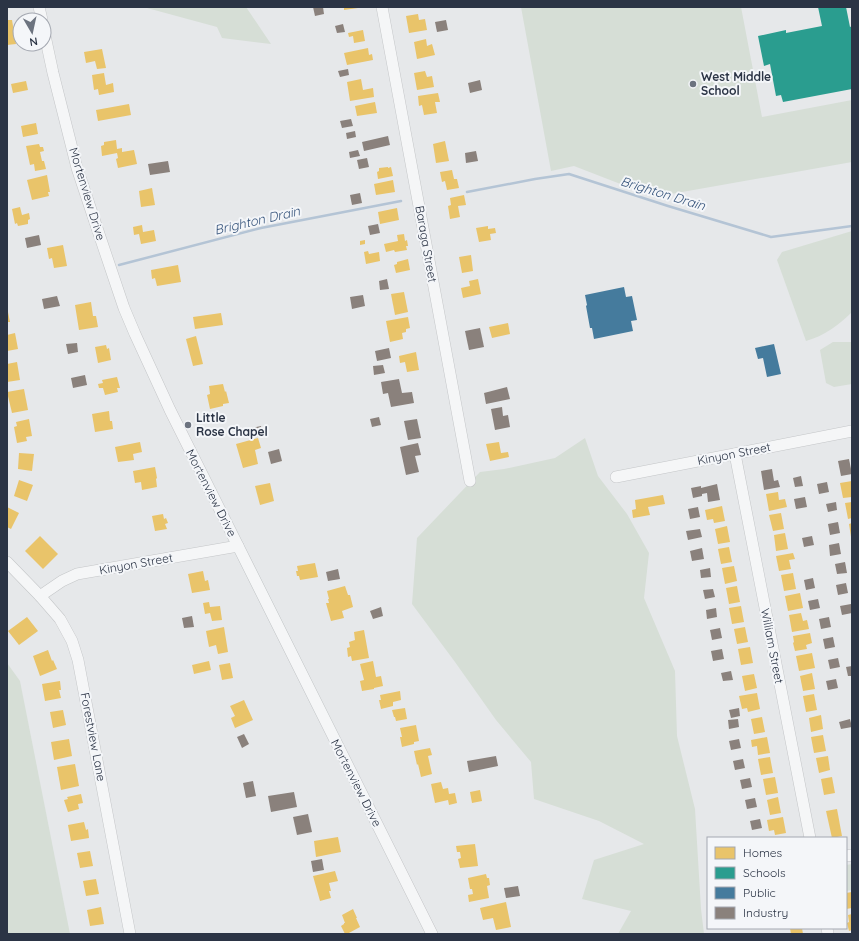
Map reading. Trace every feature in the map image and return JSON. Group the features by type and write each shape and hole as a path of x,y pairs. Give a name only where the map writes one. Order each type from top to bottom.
{"street":[{"name":"Baraga Street","path":"382,7 470,481"},
{"name":"Mortenview Drive","path":"48,52 77,168 134,334 170,410 432,934"},
{"name":"Kinyon Street","path":"616,477 852,431"},
{"name":"William Street","path":"735,454 810,837"},
{"name":"Kinyon Street","path":"40,596 62,581 77,574 238,546"},
{"name":"Forestview Lane","path":"7,562 60,619 72,641 78,660 130,934"}],"shaded area":[{"path":"147,7 246,7 271,44 222,38 217,27"},
{"name":"West Middle School","path":"521,7 741,7 762,117 852,100 852,162 654,197 574,166 551,171"},
{"path":"852,231 852,312 831,330 806,341 777,260 782,252"},
{"path":"833,342 852,342 852,384 834,387 826,383 820,350"},
{"path":"585,438 598,476 627,514 649,553 644,598 675,671 677,736 695,809 704,934 618,934 631,911 582,899 594,860 644,844 599,821 534,799 531,762 496,720 412,604 417,538 480,472 504,469 555,458"},
{"path":"7,663 20,681 70,934 7,934"},
{"path":"852,864 852,890 847,891 847,865"}],"building: Homes":[{"path":"344,7 358,7 358,8 344,10"},
{"path":"418,14 419,20 425,19 427,30 409,33 406,16"},
{"path":"7,20 12,20 12,44 7,45"},
{"path":"363,30 365,41 354,43 353,36 349,37 348,33"},
{"path":"426,39 427,46 432,44 435,55 417,59 414,42"},
{"path":"368,48 369,55 372,54 373,60 347,65 344,53"},
{"path":"102,49 106,68 97,69 95,61 86,63 84,52"},
{"path":"425,71 427,77 432,76 434,87 417,90 414,73"},
{"path":"104,73 106,85 113,83 114,92 99,95 98,89 94,90 92,75"},
{"path":"361,79 363,90 373,88 374,97 350,101 347,82"},
{"path":"26,81 28,90 13,93 11,84"},
{"path":"438,93 440,102 435,102 437,113 424,115 422,105 419,106 418,96"},
{"path":"375,102 377,113 357,116 355,106"},
{"path":"129,104 131,115 98,121 96,110"},
{"path":"36,123 38,134 23,137 21,126"},
{"path":"116,140 117,149 122,148 122,152 134,150 137,164 118,168 116,159 118,158 117,153 102,156 101,146 104,145 104,142"},
{"path":"445,141 449,161 436,163 433,144"},
{"path":"39,144 40,147 43,147 44,151 40,152 46,169 35,171 34,164 30,165 26,146"},
{"path":"391,167 393,176 378,179 377,172 379,171 379,168"},
{"path":"452,170 454,179 457,179 459,188 447,190 445,181 442,182 440,172"},
{"path":"47,175 50,192 48,192 49,196 32,200 27,180"},
{"path":"393,180 395,192 376,195 374,184"},
{"path":"152,188 155,205 141,207 139,191"},
{"path":"464,195 466,205 458,206 460,217 450,219 448,206 451,205 450,198"},
{"path":"20,207 22,215 29,213 30,219 28,220 28,224 18,226 17,223 15,224 12,209"},
{"path":"397,208 399,220 380,224 378,212"},
{"path":"142,225 143,232 154,230 156,241 141,244 139,234 134,235 133,227"},
{"path":"488,226 488,229 495,228 496,233 490,234 491,240 479,242 476,228"},
{"path":"404,234 405,241 407,240 407,250 395,252 394,250 386,252 384,244 398,241 397,235"},
{"path":"365,240 365,244 360,245 360,241"},
{"path":"63,245 67,266 54,268 52,258 49,259 47,248"},
{"path":"368,251 369,254 379,252 380,261 366,264 364,252"},
{"path":"471,255 473,271 462,273 459,257"},
{"path":"408,259 410,270 396,273 394,265 397,264 397,262"},
{"path":"178,265 181,282 157,286 155,278 152,279 151,270"},
{"path":"478,279 481,294 463,298 461,288 470,286 469,281"},
{"path":"404,292 408,312 395,315 391,294"},
{"path":"91,302 93,316 96,316 98,327 79,330 75,305"},
{"path":"8,312 10,322 7,322"},
{"path":"221,313 223,325 195,329 193,317"},
{"path":"408,317 410,328 406,329 406,332 402,333 403,339 390,342 386,321"},
{"path":"508,323 510,334 492,338 489,327"},
{"path":"15,333 18,349 7,351 7,335"},
{"path":"196,336 203,364 193,366 186,339"},
{"path":"106,345 107,349 109,348 111,360 98,363 95,347"},
{"path":"416,352 419,370 407,372 405,362 400,363 399,356"},
{"path":"17,362 20,380 7,382 7,364"},
{"path":"117,377 120,388 117,388 118,392 105,395 103,388 99,388 98,384 103,383 102,380"},
{"path":"223,384 229,403 210,409 207,395 210,394 209,386"},
{"path":"24,389 28,410 12,413 7,392"},
{"path":"109,411 113,429 95,432 92,414"},
{"path":"29,419 32,436 26,437 27,441 17,443 14,427 17,426 16,422"},
{"path":"258,438 261,448 255,450 258,464 243,468 236,444"},
{"path":"140,442 142,452 133,454 134,460 118,462 115,447"},
{"path":"499,442 501,453 508,452 509,457 490,461 486,444"},
{"path":"19,453 34,454 32,471 18,469"},
{"path":"155,467 157,487 142,490 141,482 135,483 133,471"},
{"path":"19,480 33,485 27,501 14,496"},
{"path":"852,481 852,497 843,498 840,483"},
{"path":"270,483 274,501 260,505 255,486"},
{"path":"778,492 779,500 785,499 787,507 769,511 766,494"},
{"path":"663,495 665,504 648,507 650,515 633,518 632,510 636,509 635,500"},
{"path":"852,502 852,518 848,519 845,503"},
{"path":"722,506 725,521 714,523 713,519 707,520 705,510"},
{"path":"7,507 19,513 11,529 7,527"},
{"path":"781,513 784,529 773,531 769,515"},
{"path":"163,514 164,519 166,518 168,523 165,524 167,529 155,531 152,516"},
{"path":"852,523 852,537 851,537 849,524"},
{"path":"727,526 730,542 718,544 715,529"},
{"path":"785,533 788,549 776,551 774,535"},
{"path":"40,536 58,554 43,569 25,551"},
{"path":"729,547 732,562 721,564 718,549"},
{"path":"793,553 795,559 789,560 791,569 779,571 776,556"},
{"path":"315,563 318,577 300,580 299,576 297,576 297,566"},
{"path":"734,566 737,581 725,584 722,568"},
{"path":"203,571 205,581 208,580 210,590 192,593 188,574"},
{"path":"793,573 796,589 784,591 781,575"},
{"path":"345,586 348,595 350,595 353,607 342,611 344,618 331,621 326,603 329,603 327,591"},
{"path":"737,586 740,602 729,604 726,588"},
{"path":"800,593 803,608 788,611 785,596"},
{"path":"209,602 210,607 220,606 222,620 212,621 210,613 205,614 203,603"},
{"path":"741,606 744,622 732,624 729,608"},
{"path":"801,613 803,621 807,620 809,629 792,632 789,615"},
{"path":"27,617 38,631 19,645 8,631"},
{"path":"224,627 228,652 218,654 216,645 209,647 206,631"},
{"path":"745,627 748,642 737,644 734,629"},
{"path":"364,630 369,658 352,661 351,656 348,657 347,648 350,647 349,642 355,640 354,632"},
{"path":"810,633 812,643 806,645 807,649 795,651 793,636"},
{"path":"750,647 753,663 741,665 738,649"},
{"path":"48,650 57,669 40,676 33,656"},
{"path":"812,653 815,668 799,671 796,656"},
{"path":"209,661 211,670 194,674 192,665"},
{"path":"373,661 376,677 381,676 383,686 362,691 360,681 364,680 360,664"},
{"path":"230,663 233,678 222,680 219,665"},
{"path":"812,673 815,689 803,691 800,676"},
{"path":"754,674 757,688 745,691 742,676"},
{"path":"60,681 61,690 59,690 61,698 45,701 42,684"},
{"path":"400,691 401,700 393,702 393,706 381,709 379,700 381,700 380,695"},
{"path":"757,693 760,709 748,712 747,708 742,709 739,696"},
{"path":"814,694 817,710 806,712 803,696"},
{"path":"244,700 253,720 235,728 231,718 235,716 230,706"},
{"path":"405,708 407,719 396,721 392,710"},
{"path":"63,710 66,725 53,728 50,712"},
{"path":"821,715 823,729 811,732 809,718"},
{"path":"762,717 765,732 754,734 751,719"},
{"path":"416,725 419,741 402,747 400,728"},
{"path":"823,735 826,751 814,753 811,737"},
{"path":"767,737 770,753 758,755 757,746 752,747 751,740"},
{"path":"69,739 72,756 54,760 51,742"},
{"path":"430,748 432,755 428,756 432,774 421,777 414,751"},
{"path":"828,756 830,770 819,773 816,758"},
{"path":"770,757 773,773 761,775 758,759"},
{"path":"75,764 79,786 61,790 57,767"},
{"path":"775,777 778,793 766,795 763,779"},
{"path":"832,777 835,793 824,795 821,779"},
{"path":"441,782 443,789 448,788 449,794 455,793 457,803 449,805 448,800 435,803 431,784"},
{"path":"480,790 482,801 472,803 470,792"},
{"path":"81,794 83,803 78,804 79,809 68,812 64,800 68,799 67,797"},
{"path":"778,797 781,813 770,815 767,800"},
{"path":"837,809 842,836 832,837 826,811"},
{"path":"783,817 786,833 775,835 774,830 769,831 767,820"},
{"path":"84,822 86,830 88,829 89,838 71,841 68,825"},
{"path":"338,837 341,852 316,857 314,841"},
{"path":"475,844 478,866 460,868 458,859 461,858 460,852 457,852 456,846"},
{"path":"90,851 93,866 80,868 77,853"},
{"path":"335,871 338,881 329,883 331,898 320,901 313,876"},
{"path":"486,874 487,878 489,878 490,885 487,886 489,898 469,902 468,895 473,894 472,889 470,889 468,878"},
{"path":"96,879 99,894 86,896 83,881"},
{"path":"852,892 852,908 847,909 847,893"},
{"path":"506,902 511,927 496,930 493,918 483,920 480,908"},
{"path":"101,907 104,924 90,926 87,910"},
{"path":"353,909 360,927 345,934 341,926 345,923 342,915"},
{"path":"852,914 852,930 849,931 847,923 849,922 848,915"},
{"path":"790,929 802,929 803,934 791,934"}],"building: Schools":[{"name":"West Middle School","path":"818,7 846,7 850,27 852,26 852,89 783,102 781,95 776,96 770,64 764,66 758,36 786,30 786,33 822,26"}],"building: Public":[{"path":"624,287 626,297 632,296 637,320 631,321 633,331 594,339 592,328 590,328 585,295"},
{"path":"774,344 781,374 767,377 763,358 758,359 755,348"}],"building: Industry":[{"path":"313,7 323,7 324,14 315,16"},
{"path":"446,20 448,30 437,32 435,22"},
{"path":"343,24 345,32 337,33 335,26"},
{"path":"348,69 349,75 340,77 338,71"},
{"path":"480,80 482,90 470,93 468,83"},
{"path":"351,119 353,126 342,128 340,121"},
{"path":"355,131 356,137 347,139 346,133"},
{"path":"388,136 390,145 364,151 362,142"},
{"path":"358,150 360,156 350,158 349,152"},
{"path":"476,151 478,161 466,163 465,153"},
{"path":"367,158 369,167 359,169 357,160"},
{"path":"168,161 170,172 150,175 148,164"},
{"path":"360,193 362,203 352,205 350,195"},
{"path":"378,224 380,233 370,235 368,226"},
{"path":"39,235 41,245 27,248 25,238"},
{"path":"387,279 389,289 380,290 379,281"},
{"path":"363,295 365,306 352,309 350,297"},
{"path":"57,296 60,306 44,309 42,299"},
{"path":"480,328 484,347 469,350 465,331"},
{"path":"77,343 78,352 68,354 66,344"},
{"path":"389,348 391,358 377,361 375,351"},
{"path":"383,365 385,373 374,375 373,366"},
{"path":"85,375 87,385 73,388 71,378"},
{"path":"399,379 402,393 412,392 414,403 391,407 388,393 383,394 381,382"},
{"path":"507,387 510,399 486,404 484,393"},
{"path":"502,407 503,416 508,415 510,427 495,430 491,409"},
{"path":"379,417 381,425 372,427 370,419"},
{"path":"417,419 421,438 408,440 404,421"},
{"path":"261,426 263,436 253,438 251,428"},
{"path":"418,443 421,455 415,456 419,472 406,475 400,447"},
{"path":"279,449 282,461 271,464 268,452"},
{"path":"849,459 852,474 841,476 838,461"},
{"path":"772,469 774,481 778,480 780,487 764,490 761,471"},
{"path":"801,476 803,486 795,487 793,478"},
{"path":"827,482 829,492 819,494 817,484"},
{"path":"717,484 720,500 708,502 707,493 693,498 691,488 701,486 701,488"},
{"path":"805,497 807,507 796,509 794,499"},
{"path":"836,502 837,510 828,512 826,504"},
{"path":"698,507 700,517 690,519 688,509"},
{"path":"838,522 840,533 830,535 828,524"},
{"path":"700,529 702,537 688,540 686,531"},
{"path":"812,536 814,545 804,547 802,538"},
{"path":"839,543 841,554 830,556 829,545"},
{"path":"702,548 704,559 692,561 690,551"},
{"path":"845,562 847,573 837,574 835,564"},
{"path":"710,568 711,577 701,578 700,570"},
{"path":"338,569 340,579 328,581 326,572"},
{"path":"813,578 815,588 806,590 804,580"},
{"path":"846,583 848,593 838,595 836,585"},
{"path":"713,589 715,597 705,599 703,590"},
{"path":"818,599 820,608 810,610 808,601"},
{"path":"851,604 852,613 842,615 840,606"},
{"path":"381,607 383,616 373,619 370,611"},
{"path":"716,608 717,617 707,619 706,610"},
{"path":"192,616 194,627 184,628 182,618"},
{"path":"829,617 831,627 821,629 819,619"},
{"path":"720,628 722,638 712,640 710,630"},
{"path":"833,637 835,647 825,649 823,639"},
{"path":"722,649 724,659 713,661 711,651"},
{"path":"838,658 840,667 830,669 828,660"},
{"path":"852,666 852,676 848,676 846,667"},
{"path":"731,671 733,680 723,681 721,673"},
{"path":"836,679 838,688 828,690 826,681"},
{"path":"739,708 740,716 731,718 729,710"},
{"path":"738,719 739,727 729,729 728,720"},
{"path":"850,719 852,727 841,729 839,722"},
{"path":"244,734 249,744 242,748 237,737"},
{"path":"739,739 741,748 731,750 729,741"},
{"path":"496,756 498,766 469,772 467,761"},
{"path":"743,759 745,768 735,770 733,761"},
{"path":"750,778 752,787 742,789 740,780"},
{"path":"253,781 256,796 246,798 243,783"},
{"path":"294,792 297,807 271,812 268,796"},
{"path":"755,798 757,807 747,809 745,800"},
{"path":"308,814 312,832 297,835 293,817"},
{"path":"760,819 762,828 752,830 750,821"},
{"path":"322,859 324,870 313,872 311,861"},
{"path":"518,886 520,896 506,898 504,888"}],"waterway":[{"name":"Brighton Drain","path":"467,192 569,174 771,237 852,226"},
{"name":"Brighton Drain","path":"119,265 261,228 401,201"}],"place":[{"name":"West Middle School","path":"693,84"},
{"name":"Little Rose Chapel","path":"188,425"}]}
